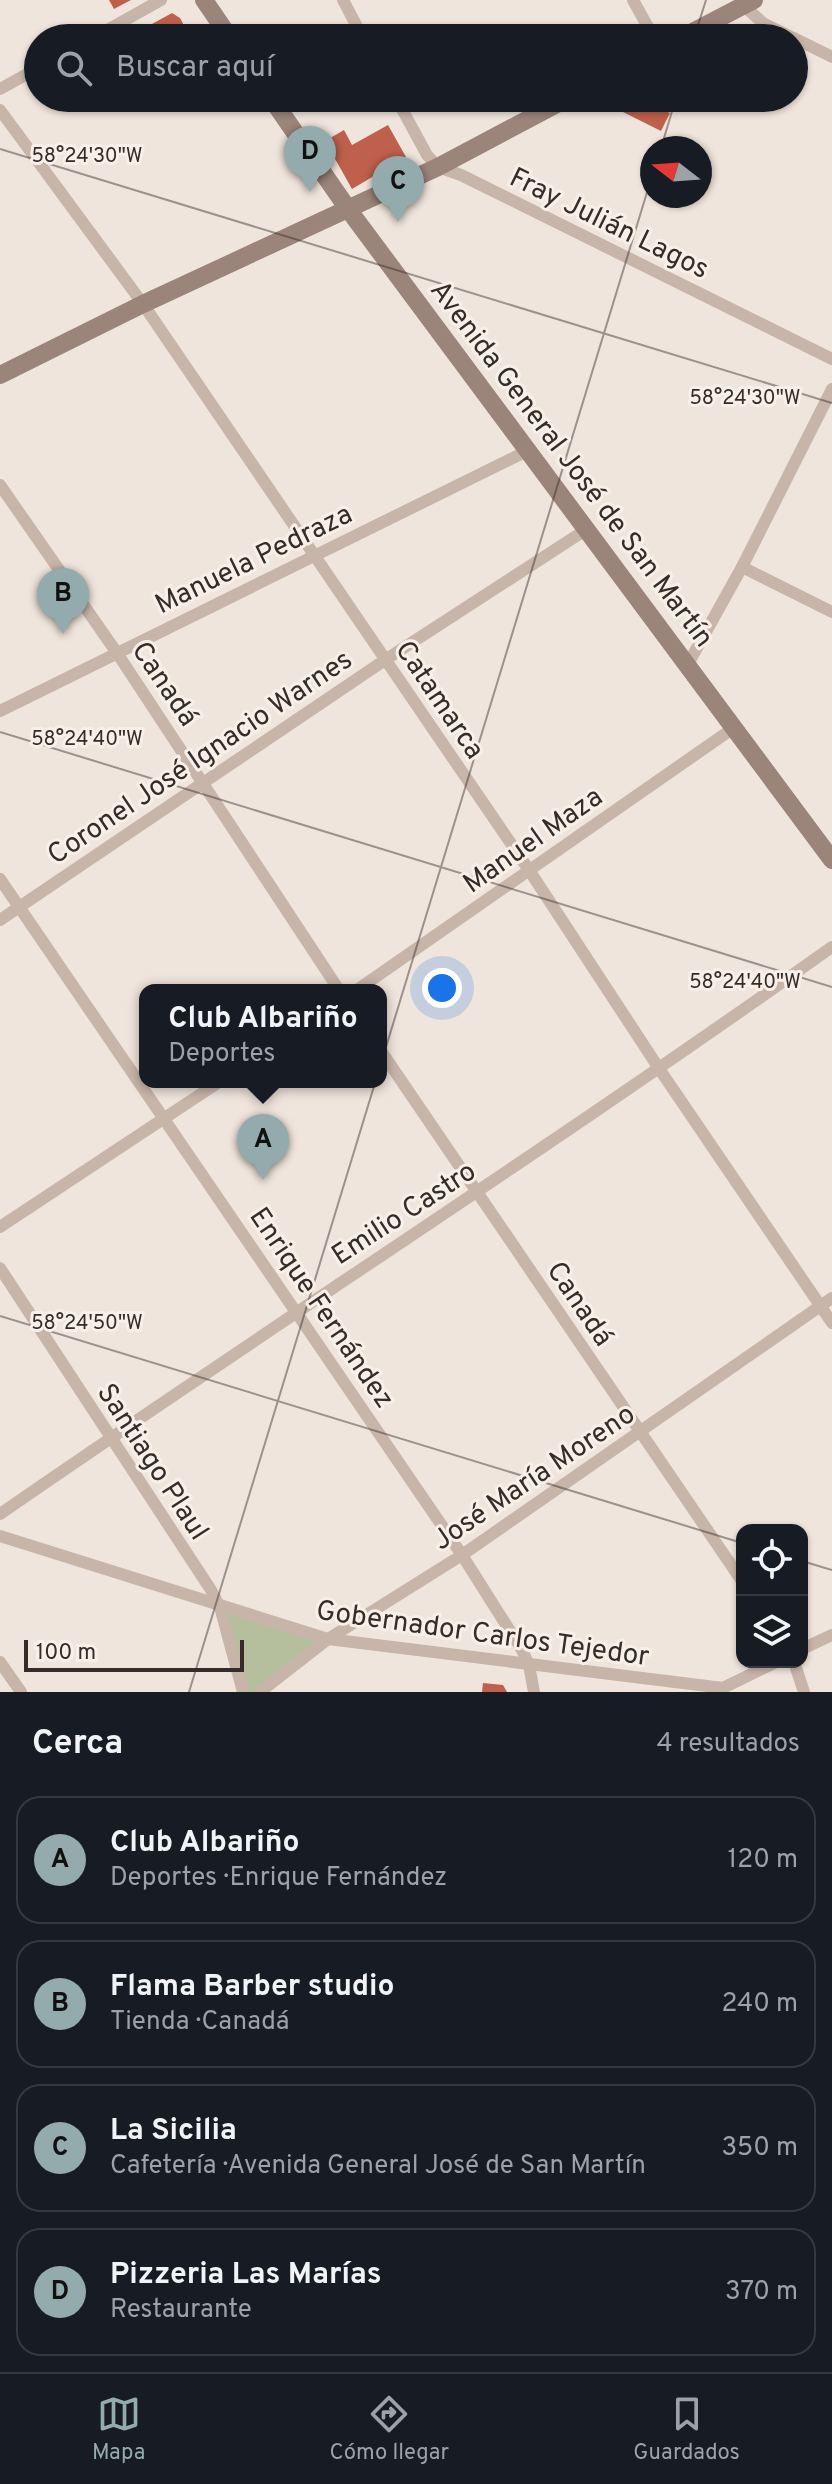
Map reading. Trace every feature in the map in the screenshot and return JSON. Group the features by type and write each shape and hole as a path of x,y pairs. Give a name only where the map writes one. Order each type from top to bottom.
{"main road":[{"path":"204,0 220,24"},
{"path":"708,24 749,3"},
{"name":"Avenida General José de San Martín","path":"281,112 348,209 832,860"},
{"path":"0,375 143,304 438,167 542,112"}],"street":[{"path":"118,24 161,0"},
{"path":"343,0 356,24"},
{"path":"633,0 646,24"},
{"path":"749,3 765,24"},
{"path":"808,45 832,57"},
{"path":"0,89 24,76"},
{"name":"Catamarca","path":"0,110 143,304 529,870 832,1323"},
{"path":"404,112 423,148 438,167"},
{"name":"Fray Julián Lagos","path":"438,167 461,175 832,359"},
{"path":"688,664 742,567 832,389"},
{"name":"Manuela Pedraza","path":"0,711 529,450"},
{"name":"Canadá","path":"0,485 117,653 335,984"},
{"name":"Coronel José Ignacio Warnes","path":"0,920 385,660 587,529"},
{"path":"742,567 832,612"},
{"name":"Manuel Maza","path":"366,984 735,727"},
{"name":"Enrique Fernández","path":"0,879 139,1081"},
{"name":"Emilio Castro","path":"0,1514 296,1311 660,1070 832,947"},
{"name":"Canadá","path":"387,1060 736,1572"},
{"name":"Enrique Fernández","path":"144,1088 462,1555 529,1665 534,1692"},
{"path":"0,1227 210,1088"},
{"name":"Santiago Plaul","path":"0,1268 220,1607 243,1692"},
{"name":"José María Moreno","path":"260,1692 328,1639 462,1555 832,1298"},
{"name":"Gobernador Carlos Tejedor","path":"0,1536 328,1639 723,1688 764,1668"},
{"path":"808,1646 832,1635"},
{"path":"0,1662 21,1692"},
{"path":"796,1668 804,1692"}],"green space":[{"path":"220,1607 328,1639 260,1692 243,1692"}],"building":[{"path":"109,0 131,0 114,9"},
{"path":"172,13 183,24 152,24"},
{"path":"623,112 670,113 661,131"},
{"path":"388,125 406,157 352,189 325,141 344,130 352,145"},
{"path":"483,1683 503,1685 507,1692 482,1692"}],"place":[{"name":"Pizzeria Las Marías","path":"310,192"},
{"name":"La Sicilia","path":"398,222"},
{"name":"Flama Barber studio","path":"63,634"},
{"name":"Club Albariño","path":"263,1180"}]}
